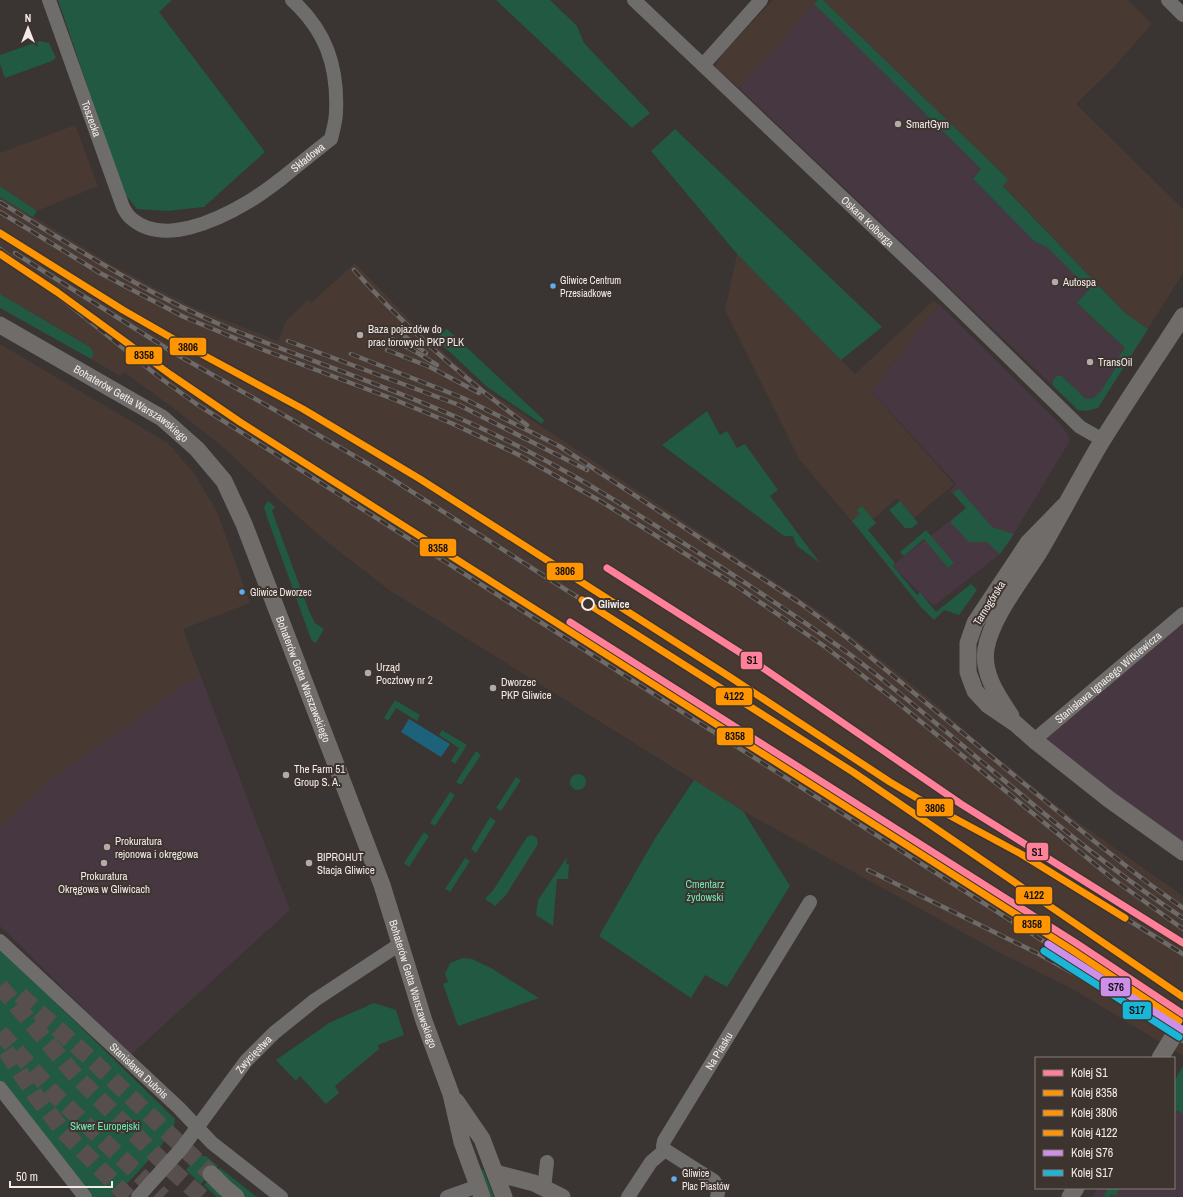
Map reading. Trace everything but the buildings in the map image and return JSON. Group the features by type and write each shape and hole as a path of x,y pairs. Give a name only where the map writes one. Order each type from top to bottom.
{"main road":[{"name":"Tarnogórska","path":"1183,316 1103,440 1064,506 1041,549 997,618 986,650 986,663 990,680 999,698 1016,724 1110,800 1183,852"},
{"name":"Bohaterów Getta Warszawskiego","path":"0,325 162,418 197,449 224,481 244,524 382,885 424,1021 451,1094 462,1142 480,1192"},
{"path":"1161,1057 1171,1040"},
{"name":"Bohaterów Getta Warszawskiego","path":"451,1094 482,1139 504,1197"},
{"path":"495,1173 544,1188 562,1197"},
{"path":"211,1174 236,1197"}],"street":[{"name":"Toszecka","path":"49,0 123,207 130,218 146,227"},
{"name":"Składowa","path":"146,227 166,231 181,229 229,212 261,194 331,139 336,113 332,62 328,49 320,33 310,19 292,0"},
{"name":"Oskara Kolberga","path":"634,0 938,289 1080,427 1103,440"},
{"path":"703,65 761,0"},
{"path":"1168,0 1183,15"},
{"name":"Stanisława Ignacego Witkiewicza","path":"1034,740 1183,614"},
{"name":"Na Piasku","path":"665,1150 664,1141 810,902"},
{"name":"Stanisława Dubois","path":"0,941 179,1108 218,1148 281,1197"},
{"name":"Zwycięstwa","path":"138,1197 182,1148 246,1061 274,1033 316,1000 400,944"},
{"path":"0,1088 85,1197"},
{"path":"628,1197 650,1162 665,1150 714,1180 719,1188 717,1197"},
{"path":"544,1188 547,1162"},
{"path":"447,1197 480,1192"}],"shaded area":[{"path":"773,0 818,0 739,88 715,67 722,54"},
{"path":"823,0 1128,0 1152,24 1113,68 1076,104 1183,209 1183,273 1148,329 1125,313 1003,185 1008,179"},
{"path":"814,4 981,169 973,179 1034,241 1048,248 1090,289 1077,303 1125,348 1117,359 1116,367 1101,392 1093,398 1086,399 1062,376 1053,381 1053,386 739,88"},
{"path":"75,125 98,186 37,211 0,186 0,153"},
{"path":"0,196 109,263 153,287 199,310 278,341 286,321 308,300 311,303 355,263 421,332 485,389 825,615 923,693 986,749 1078,822 1183,896 1183,1056 1076,991 1000,953 743,811 389,590 321,537 223,447 176,410 124,372 120,376 91,359 94,353 90,347 0,294"},
{"path":"737,254 855,374 933,301 939,304 871,391 954,484 914,518 897,498 860,531 799,459 725,310"},
{"path":"939,304 1061,425 1069,436 1069,442 1009,542 1000,554 934,606 892,566 966,508 950,491 956,484 871,391"},
{"path":"0,344 168,443 194,473 217,512 250,603 183,629 200,674 47,782 0,828"},
{"path":"1183,618 1183,852 1034,740"},
{"path":"200,674 290,910 131,1055 0,926 0,828 47,782"},
{"path":"1178,1077 1183,1080 1183,1197 1092,1197 1097,1189 1175,1189 1175,1080"}],"green space":[{"path":"58,0 172,0 159,12 265,152 204,207 167,211 137,209 124,193"},
{"path":"496,0 550,0 577,26 584,43 650,113 632,128"},
{"path":"818,0 823,0 1008,179 1003,186 1125,313 1148,329 1098,408 1086,411 1078,410 1053,386 1053,381 1056,376 1062,376 1086,399 1093,398 1101,391 1116,367 1117,359 1125,348 1077,303 1089,289 1048,248 1034,241 973,179 981,169 814,4"},
{"path":"40,41 49,43 56,58 52,61 5,78 0,64 0,55"},
{"path":"675,129 882,327 841,360 737,254 651,151"},
{"path":"0,186 37,211 33,217 0,197"},
{"path":"0,294 90,347 94,353 91,359 0,308"},
{"path":"447,329 544,420 542,424 487,387 436,339"},
{"path":"707,411 720,435 727,431 737,448 745,444 778,490 770,496 820,563 797,546 793,536 784,536 662,445"},
{"path":"959,489 992,527 1014,534 1000,554 987,542 969,542 950,522 966,508 953,493"},
{"path":"268,501 275,507 272,511 309,611 315,623 324,629 316,643 312,641 309,634 266,514 264,507"},
{"path":"900,501 918,523 912,528 905,528 889,510"},
{"path":"862,506 876,523 868,530 895,563 893,566 917,595 920,592 936,612 971,584 977,590 959,615 944,610 934,620 920,606 852,521 860,514 857,510"},
{"path":"926,530 954,563 948,568 924,539 904,556 900,552"},
{"path":"395,700 420,715 417,721 396,708 388,721 384,718"},
{"path":"442,730 467,745 455,764 451,761 459,748 439,735"},
{"path":"476,751 481,755 461,785 456,782"},
{"path":"578,774 585,779 586,782 581,789 578,790 571,785 570,782 575,775"},
{"path":"516,777 521,780 501,811 496,808"},
{"name":"Cmentarz żydowski","path":"694,780 743,811 790,886 727,987 705,975 691,998 599,936 654,840"},
{"path":"450,792 455,795 435,826 430,823"},
{"path":"490,817 496,821 476,853 471,849"},
{"path":"424,832 429,836 409,867 404,863"},
{"path":"532,835 537,838 538,844 506,895 495,906 485,899 494,889 527,837"},
{"path":"567,857 566,864 569,864 568,879 557,879 553,926 536,915 538,900"},
{"path":"465,858 470,861 450,892 445,889"},
{"name":"Skwer Europejski","path":"0,948 175,1119 168,1136 149,1160 113,1197 91,1197 0,1083"},
{"path":"463,958 472,959 491,968 539,998 458,1026 443,984 448,982 445,974 450,963"},
{"path":"374,1003 396,1010 404,1035 378,1045 379,1049 335,1086 339,1093 326,1104 300,1076 296,1081 276,1060 329,1023"},
{"path":"1183,1066 1183,1114 1177,1110 1175,1112 1175,1080"},
{"path":"198,1156 206,1156 218,1166 201,1184 186,1170"},
{"path":"220,1168 257,1197 244,1197 216,1173"},
{"path":"480,1169 484,1171 494,1197 488,1197"},
{"path":"207,1182 225,1197 217,1197 204,1185"},
{"path":"1107,1189 1120,1189 1116,1196 1111,1194 1109,1197 1104,1197"}],"water":[{"path":"409,719 450,744 441,757 401,732"}],"tunnel":[{"path":"0,986 76,1076 166,1165 202,1197"},
{"path":"20,995 92,1060 211,1174"},
{"path":"1171,1040 1183,1023"},
{"path":"0,1032 56,1096 163,1197"},
{"path":"6,1051 35,1095 64,1132 128,1197"}],"railway":[{"path":"0,202 83,253 167,300 226,327 426,404 470,423 533,454 615,500 721,567 843,649 1099,858 1183,918"},
{"path":"0,212 100,273 184,317 261,349 393,399 451,423 517,454 602,502 732,583 824,646 892,698 1113,879 1183,929"},
{"path":"0,249 159,377 195,403 1048,944"},
{"path":"15,253 174,353 370,465 582,600"},
{"path":"354,270 394,312 436,352 481,390 527,425"},
{"path":"395,330 426,353"},
{"path":"392,339 437,365"},
{"path":"288,341 459,405 587,470"},
{"path":"387,350 430,367 479,393"},
{"path":"351,354 463,398 559,446 800,603 846,637 1094,841 1183,908"},
{"path":"868,870 1037,953 1080,977 1183,1041"},
{"path":"1125,918 1183,954"}],"rail line":[{"name":"3806","path":"0,233 123,310 303,409 420,479 730,677 890,782 1021,854 1125,918"},
{"name":"8358","path":"0,254 57,292 171,375 240,422 1072,950 1179,1021"},
{"name":"S1","path":"607,568 747,657 961,804 1183,943"},
{"name":"4122","path":"582,600 853,772 1183,997"},
{"name":"S1","path":"570,622 1076,943 1183,1014"},
{"name":"S76","path":"1048,944 1183,1030"},
{"name":"S17","path":"1044,951 1179,1037"}],"place":[{"name":"SmartGym","path":"898,124"},
{"name":"Autospa","path":"1055,282"},
{"name":"Gliwice Centrum Przesiadkowe","path":"553,286"},
{"name":"Baza pojazdów do prac torowych PKP PLK","path":"360,335"},
{"name":"TransOil","path":"1090,362"},
{"name":"Gliwice Dworzec","path":"242,592"},
{"name":"Gliwice","path":"588,604"},
{"name":"Urząd Pocztowy nr 2","path":"368,673"},
{"name":"Dworzec PKP Gliwice","path":"493,688"},
{"name":"The Farm 51 Group S. A.","path":"286,775"},
{"name":"Prokuratura rejonowa i okręgowa","path":"107,847"},
{"name":"Prokuratura Okręgowa w Gliwicach","path":"104,863"},
{"name":"BIPROHUT Stacja Gliwice","path":"309,863"},
{"name":"Gliwice Plac Piastów","path":"674,1179"}]}
